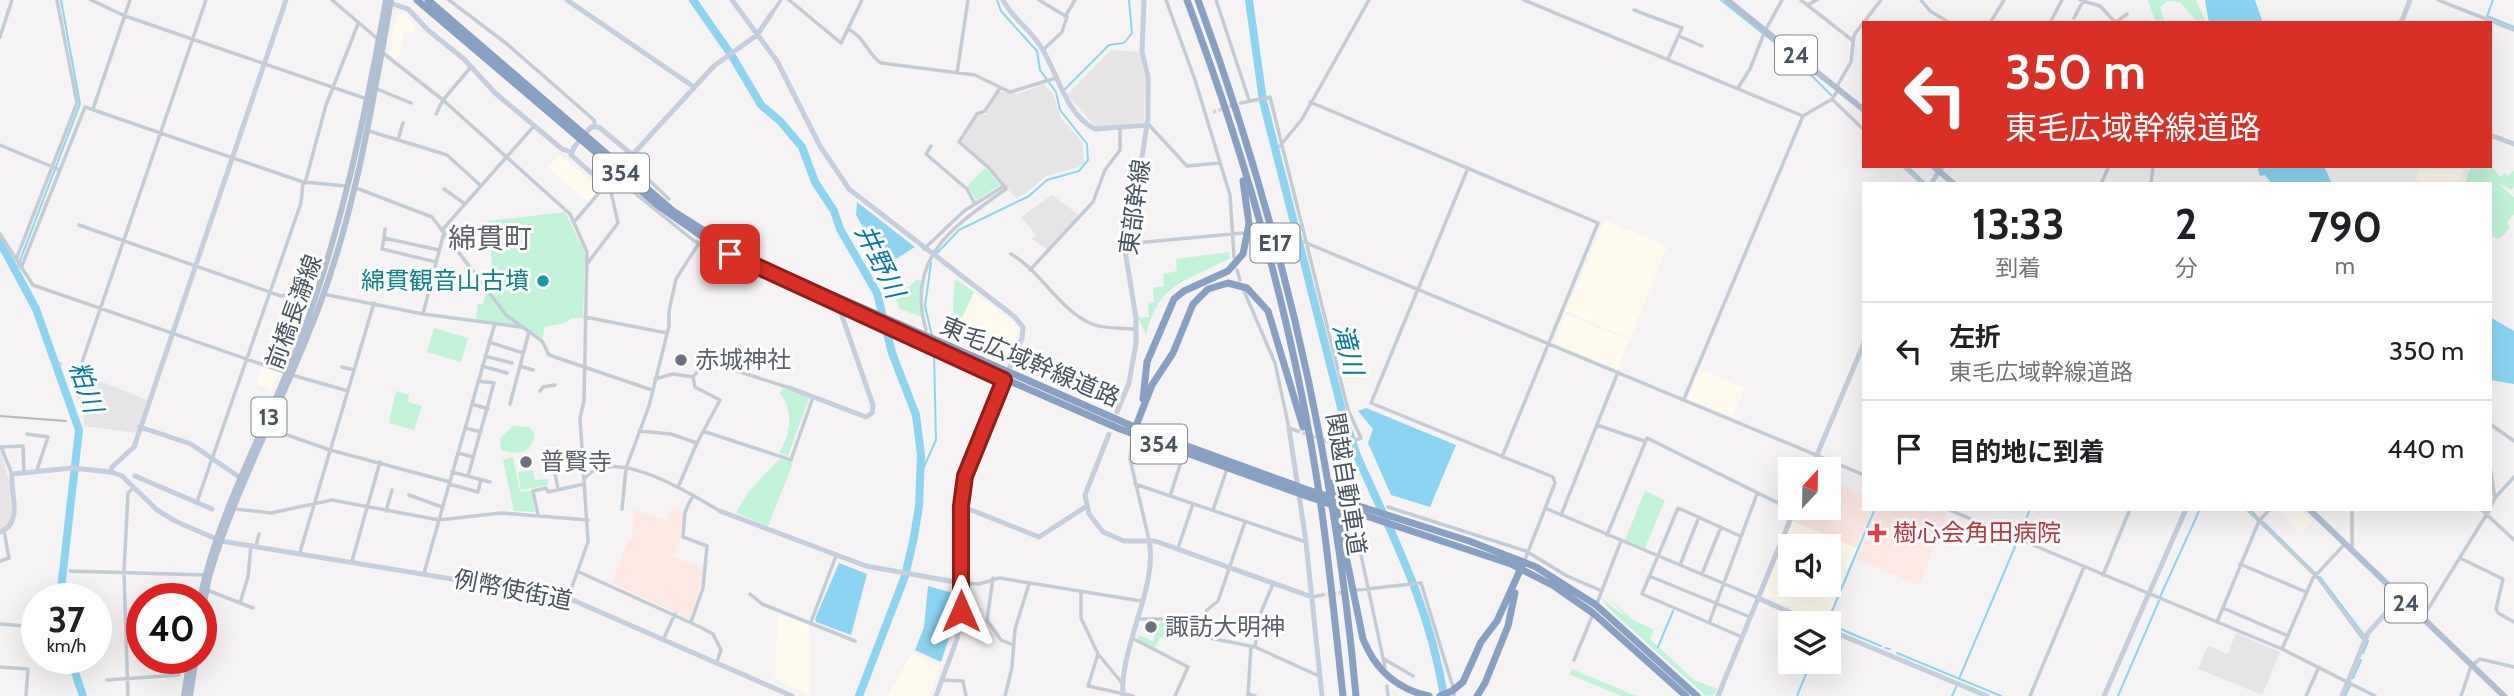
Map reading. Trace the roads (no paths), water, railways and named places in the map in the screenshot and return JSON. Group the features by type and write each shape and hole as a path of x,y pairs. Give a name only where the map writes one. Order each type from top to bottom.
{"highway":[{"name":"東毛広域幹線道路","path":"417,0 583,137"},
{"name":"東毛広域幹線道路","path":"428,0 670,215 702,238 743,261 926,338 943,349 1006,376 1133,429 1298,490"},
{"name":"関越自動車道","path":"1187,0 1237,145 1280,306 1321,504 1343,696"},
{"name":"関越自動車道","path":"1198,0 1247,144 1272,230 1300,347 1335,510 1356,696"},
{"path":"1133,429 1144,393 1145,367 1171,304 1184,291 1228,271 1245,247 1249,213 1237,145"},
{"path":"1133,429 1152,385 1173,353 1193,304 1214,285 1235,284 1257,297 1274,323 1314,468"},
{"name":"東毛広域幹線道路","path":"1133,429 1184,453 1379,516 1523,567 1595,609 1697,696"},
{"path":"1335,510 1363,639 1370,655 1389,678 1429,696"},
{"path":"1440,696 1453,692 1463,681 1481,642 1497,621 1523,567"},
{"path":"1477,696 1508,626 1523,567"},
{"name":"東毛広域幹線道路","path":"1595,609 1686,696"}],"main road":[{"name":"24","path":"1727,0 1862,108"},
{"name":"前橋長瀞線","path":"351,187 389,1"},
{"name":"前橋長瀞線","path":"209,583 219,540 270,429 320,293 367,130 389,1"},
{"path":"1939,168 1952,182"},
{"name":"前橋長瀞線","path":"203,583 242,480 289,374"},
{"name":"24","path":"2311,511 2504,696"},
{"path":"187,696 189,674"},
{"path":"187,696 192,674"}],"street":[{"path":"0,37 12,0"},
{"path":"19,263 56,168 77,103 57,0"},
{"path":"91,0 125,16 367,99"},
{"path":"93,109 130,0"},
{"path":"79,371 206,0"},
{"path":"12,474 72,468 111,472 112,467 134,447 286,0"},
{"path":"332,0 338,2 358,24 379,40"},
{"path":"449,0 507,44 594,120 595,126 630,153 634,166 669,199"},
{"path":"567,0 694,87"},
{"path":"732,0 777,61 820,146 849,189 1020,322 1022,338 965,476 961,506 961,583 957,639 936,696"},
{"path":"630,153 638,150 714,66 757,35 781,0"},
{"path":"789,0 839,42 850,30 862,0"},
{"path":"957,72 968,0"},
{"path":"1039,0 1066,15"},
{"path":"1043,50 1062,32 1066,15 1075,0"},
{"name":"東部幹線","path":"1117,412 1132,370 1136,329 1124,244 1136,197 1147,125 1149,77 1142,48 1144,0"},
{"path":"1166,0 1206,114 1230,195 1234,257"},
{"path":"1216,0 1249,100"},
{"path":"1280,146 1302,119 1369,0"},
{"path":"1524,0 1536,2 1802,116"},
{"path":"1738,89 1751,69 1765,31 1782,0"},
{"path":"1801,0 1853,40"},
{"path":"1807,5 1817,0"},
{"path":"1866,21 1881,0"},
{"path":"1921,0 1930,11 1947,21"},
{"path":"1991,21 2004,0"},
{"path":"2051,21 2062,0"},
{"path":"2402,21 2410,0"},
{"path":"2438,0 2491,21"},
{"path":"389,1 408,9 495,93 562,149 571,152 576,161 611,192 618,223 587,264"},
{"path":"1005,1 1043,50 1063,91 1089,126 1095,129 1147,125 1187,166 1220,163"},
{"path":"2074,18 2082,1 2100,6 2115,21"},
{"path":"1634,10 1682,29 1668,59"},
{"path":"2117,21 2127,14"},
{"path":"2492,21 2514,30"},
{"path":"197,502 301,203 304,183 332,88 358,24"},
{"path":"1684,399 1802,116 1832,99 1851,62 1853,40 1862,27"},
{"path":"850,30 861,37 877,61 957,72 986,79 1010,92 1022,91 1056,78"},
{"path":"1679,36 1702,46"},
{"path":"381,52 443,100 567,209 587,252 580,457 588,520 586,552 568,598"},
{"path":"436,114 443,100 471,67"},
{"path":"375,88 411,103"},
{"path":"927,252 967,216 1006,189 959,142 977,114 985,111 1000,88"},
{"path":"1241,103 1268,97 1272,102 1280,146 1348,410 1361,438 1339,446 1327,441"},
{"path":"1832,99 1862,128"},
{"path":"1310,102 1598,223 1502,457"},
{"path":"19,263 56,168 84,108 93,109 304,183 351,187 426,213 443,231 506,315 542,341 551,356 652,390"},
{"path":"1206,114 1213,112"},
{"path":"398,140 403,123"},
{"path":"423,314 443,231 534,126"},
{"path":"571,152 595,126"},
{"path":"1030,270 1093,202 1105,170 1120,150 1120,127"},
{"path":"367,130 447,155 481,186"},
{"path":"2492,136 2514,145"},
{"path":"0,145 56,168"},
{"path":"931,146 926,154 967,189 975,204"},
{"path":"1468,168 1371,403 1553,477 1555,483 1526,551 1523,567"},
{"path":"1905,168 1921,182"},
{"path":"575,222 605,186 616,178 699,243 744,268 837,310 841,313 873,410 866,417 790,388 706,361 693,377"},
{"path":"926,338 921,304 927,252 949,223 1004,186"},
{"path":"444,190 465,204"},
{"path":"79,225 281,296 320,293 423,314 521,327"},
{"path":"385,229 382,249 436,262"},
{"path":"1124,244 1243,233"},
{"path":"0,234 30,284 289,374 348,391"},
{"path":"384,238 439,250"},
{"path":"1282,241 1292,242"},
{"path":"622,509 626,468 655,379 667,333 676,279 699,243"},
{"path":"1305,243 1862,474"},
{"path":"927,252 940,258"},
{"path":"1011,254 1080,318 1097,326 1136,329"},
{"path":"1237,270 1240,280"},
{"path":"418,271 433,275"},
{"path":"416,283 430,286"},
{"path":"1244,291 1275,363 1289,428 1306,542 1321,695"},
{"path":"300,552 374,303"},
{"path":"585,317 667,333"},
{"path":"424,573 495,323"},
{"path":"510,404 529,332"},
{"path":"489,342 523,352"},
{"path":"1817,455 1862,348"},
{"path":"485,356 512,363"},
{"path":"482,366 507,373"},
{"path":"520,366 533,370"},
{"path":"342,367 354,370"},
{"path":"1560,515 1618,372"},
{"path":"655,379 673,374 693,377"},
{"path":"679,485 720,400 695,387 693,377"},
{"path":"468,476 494,383 478,381"},
{"path":"540,391 543,387 555,385"},
{"path":"704,431 791,460 814,397"},
{"path":"472,404 488,409"},
{"path":"1597,425 1645,442"},
{"path":"2492,425 2514,441"},
{"path":"140,428 179,439 212,457 242,480"},
{"path":"465,428 481,432"},
{"path":"1289,428 1297,431"},
{"path":"270,429 330,450 380,461 478,492 481,480"},
{"path":"1123,694 1122,683 1151,556 1130,452 1133,429"},
{"path":"639,430 671,433 697,443"},
{"path":"27,434 48,437 37,470"},
{"path":"1109,434 1087,485 1087,506 1093,521 1109,536 1124,541 1149,540 1230,566 1312,597 1322,595"},
{"path":"1607,535 1647,438 1778,502"},
{"path":"0,561 9,558 2,532 14,519 12,474 0,446 23,446 24,471"},
{"path":"1339,446 1385,667"},
{"path":"458,453 474,457"},
{"path":"1170,496 1184,453"},
{"path":"568,459 580,457"},
{"path":"352,561 380,461"},
{"path":"553,463 558,490"},
{"path":"538,514 533,491 546,488 548,492 558,490 584,482 592,472 626,468 679,485 720,511 836,556 876,568 961,583 979,584 993,578 1141,601"},
{"path":"1213,510 1228,468"},
{"name":"例幣使街道","path":"111,472 122,476 175,521 219,540 568,598 792,696"},
{"path":"452,472 490,482"},
{"path":"135,476 212,509"},
{"path":"2492,504 2514,477"},
{"path":"2492,479 2495,498"},
{"path":"1135,484 1306,542"},
{"path":"128,696 124,572 128,493 133,488"},
{"path":"386,511 392,490"},
{"path":"1709,623 1757,494"},
{"path":"409,495 442,506"},
{"path":"691,622 703,587 707,545 683,537 685,512 693,495"},
{"path":"235,509 271,513 332,500 439,520 501,513 588,520"},
{"path":"1178,549 1193,504"},
{"path":"961,506 1039,537 1087,506"},
{"path":"1388,507 1526,551 1567,576 1602,591"},
{"path":"1545,508 1786,611"},
{"path":"1740,536 1678,508 1643,595 1742,637"},
{"path":"1952,511 2282,649 2375,696"},
{"path":"2103,575 2129,511"},
{"path":"2104,696 2185,511"},
{"path":"2249,511 2316,576 2365,640"},
{"path":"2217,622 2259,521 2268,511"},
{"path":"2351,550 2352,511"},
{"path":"2421,619 2462,559 2488,511"},
{"path":"2490,511 2512,539"},
{"path":"1680,565 1699,517"},
{"path":"1718,696 1790,520"},
{"path":"1200,633 1207,610 1218,601 1245,522"},
{"path":"1702,575 1721,527"},
{"path":"2512,539 2514,532"},
{"path":"240,603 259,534"},
{"path":"1574,660 1621,541"},
{"path":"2282,649 2306,592 2316,576 2345,544"},
{"path":"811,622 836,556"},
{"path":"2462,559 2503,579 2496,609 2498,614 2514,622"},
{"path":"2240,564 2306,592"},
{"path":"2030,696 2084,567"},
{"path":"70,571 205,575"},
{"path":"579,572 675,614 713,634 721,650 717,662"},
{"path":"1649,576 1750,617"},
{"path":"993,578 986,616 1001,640 1013,645"},
{"path":"1005,696 1013,645 1029,584"},
{"path":"1255,696 1248,695 1253,646 1259,617 1272,584"},
{"path":"1357,590 1420,584 1451,672 1453,692"},
{"path":"1081,593 1081,618 1098,654 1122,683"},
{"path":"217,594 253,608"},
{"path":"750,594 762,604 855,641"},
{"path":"2342,696 2374,623 2400,597"},
{"path":"2223,608 2288,636"},
{"path":"664,638 675,614"},
{"path":"1137,619 1170,619 1205,637 1253,646 1319,676"},
{"path":"0,624 21,626"},
{"path":"1841,635 1987,696"},
{"path":"1132,638 1188,667 1175,696"},
{"path":"1098,654 1088,685 1133,696"},
{"path":"2461,696 2471,666 2484,658 2514,667"},
{"path":"1384,659 1413,676"},
{"path":"0,667 28,669 26,696"},
{"path":"2306,696 2319,667"},
{"path":"107,680 179,675"},
{"path":"943,680 963,681 966,696"},
{"path":"1387,686 1388,696"}],"water":[{"path":"2205,0 2255,0 2262,21 2209,21"},
{"path":"2258,168 2325,168 2331,182 2270,182 2265,175 2260,176"},
{"path":"857,202 915,247 885,266 856,215"},
{"path":"2492,318 2514,331 2514,384 2492,380"},
{"path":"1366,408 1456,445 1430,507 1391,495 1368,443 1373,429 1358,411"},
{"path":"839,563 867,574 851,635 816,622 815,619"},
{"path":"928,586 953,593 954,623 941,662 915,650 924,627"}],"waterway":[{"path":"16,271 80,104 61,0"},
{"name":"井野川","path":"693,0 732,56 761,105 780,121 802,147 815,182 834,211 840,229 877,293 892,353 916,415 921,455 919,506 914,537 905,576 859,696"},
{"path":"937,253 959,230 1029,196 1047,180 1079,171 1088,160 1087,144 1060,110 1056,92 1040,70 1037,51 1001,11 997,0"},
{"path":"1064,90 1109,45 1124,43 1132,33 1129,0"},
{"name":"滝川","path":"1249,0 1263,101 1345,423 1420,603 1438,663 1444,696"},
{"path":"1721,0 1795,59 1831,95"},
{"path":"2493,0 2487,16 2514,27"},
{"path":"1909,168 1924,182"},
{"name":"粕川","path":"0,242 36,309 79,430 62,583"},
{"path":"931,263 925,306 932,336"},
{"path":"919,478 936,440 934,352"},
{"path":"1832,611 1874,511"},
{"path":"2019,537 2029,511"},
{"path":"2160,597 2199,511"},
{"path":"2252,511 2258,518"},
{"path":"2263,522 2315,573"},
{"path":"1959,679 2017,542"},
{"path":"2320,577 2364,635"},
{"path":"2118,696 2159,601"},
{"path":"1658,647 1673,611"},
{"path":"1841,629 1881,646"},
{"path":"2363,653 2368,641"},
{"path":"1885,648 1890,649"},
{"path":"1897,653 2001,696"},
{"path":"2353,678 2361,660"},
{"name":"粕川","path":"75,674 83,696"},
{"path":"1797,696 1806,674"},
{"path":"2345,696 2350,686"},
{"path":"1952,696 1956,687"}],"tunnel":[{"path":"1213,112 1241,103"},
{"path":"1297,431 1327,441"},
{"path":"1322,595 1345,592"}],"railway":[{"path":"0,416 66,421"}],"place":[{"name":"綿貫観音山古墳","path":"543,281"},
{"name":"赤城神社","path":"681,360"},
{"name":"普賢寺","path":"526,462"},
{"name":"樹心会角田病院","path":"1877,533"},
{"name":"諏訪大明神","path":"1151,627"}],"district":[{"name":"綿貫町","path":"490,238"}]}
